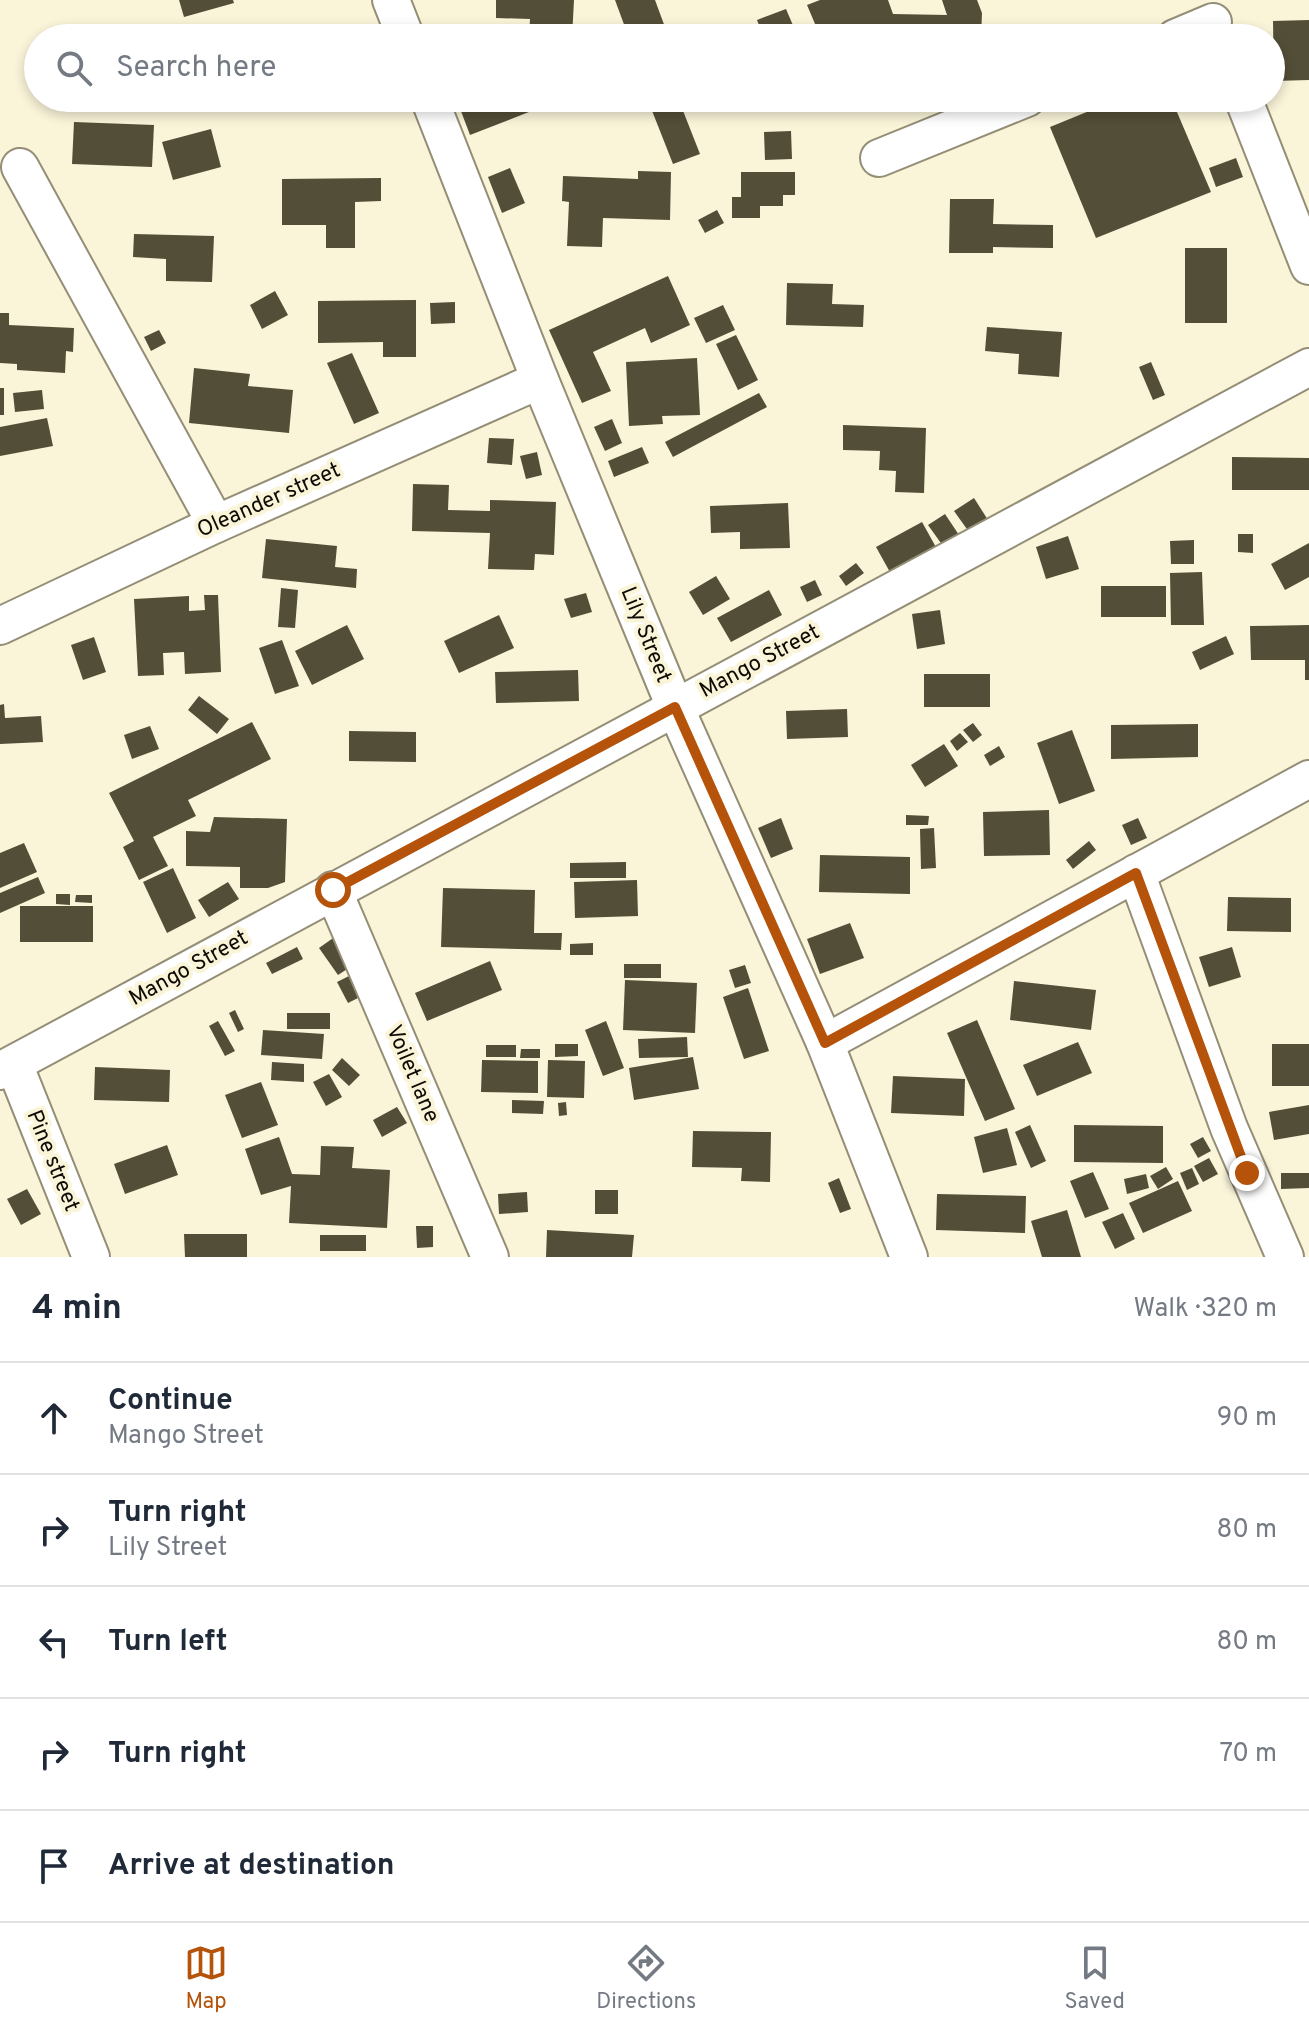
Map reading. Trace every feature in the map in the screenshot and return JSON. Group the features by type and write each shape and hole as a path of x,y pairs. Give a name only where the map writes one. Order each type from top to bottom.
{"street":[{"path":"391,0 400,24"},
{"name":"Lily Street","path":"435,112 540,380 675,707 825,1043 909,1257"},
{"path":"879,158 992,112"},
{"path":"1248,112 1309,266"},
{"path":"20,167 216,524"},
{"name":"Mango Street","path":"7,1068 1309,367"},
{"name":"Oleander street","path":"0,626 216,524 540,380"},
{"path":"825,1043 1309,779"},
{"path":"1136,873 1234,1139 1285,1257"},
{"name":"Voilet lane","path":"333,890 490,1257"},
{"name":"Pine street","path":"7,1068 91,1257"}],"building":[{"path":"179,0 233,0 234,3 184,17"},
{"path":"496,0 574,0 573,24 530,24 530,19 496,18"},
{"path":"615,0 655,0 664,24 624,24"},
{"path":"820,0 888,0 893,14 947,15 942,0 977,0 982,13 982,24 815,24 807,5"},
{"path":"786,9 792,24 759,24 757,20"},
{"path":"1309,20 1309,80 1285,81 1285,24 1273,24 1273,21"},
{"path":"461,112 529,112 470,135"},
{"path":"653,112 684,112 700,154 673,164"},
{"path":"1087,112 1177,112 1211,192 1096,238 1050,127"},
{"path":"74,122 154,125 152,167 72,164"},
{"path":"211,129 221,167 173,180 162,142"},
{"path":"791,131 792,159 765,160 764,132"},
{"path":"1236,158 1243,177 1216,187 1209,168"},
{"path":"510,168 525,203 502,213 488,177"},
{"path":"638,171 671,172 670,220 603,218 602,247 567,246 569,202 562,201 563,176 638,179"},
{"path":"741,172 795,172 795,195 783,195 783,206 760,206 760,218 732,218 732,197 741,197"},
{"path":"381,178 381,201 355,202 355,248 326,248 326,225 282,225 282,179"},
{"path":"950,199 994,199 993,224 1053,225 1053,248 993,247 993,253 949,253"},
{"path":"717,210 724,223 705,233 698,220"},
{"path":"134,234 214,236 212,282 166,281 166,259 133,257"},
{"path":"1185,248 1227,248 1227,323 1185,323"},
{"path":"668,276 690,325 651,343 645,328 593,352 611,391 582,403 549,330"},
{"path":"787,283 833,284 832,304 864,305 863,327 786,325"},
{"path":"275,291 288,315 262,329 250,305"},
{"path":"416,300 416,357 383,357 383,342 318,343 318,301"},
{"path":"455,302 455,323 431,324 430,303"},
{"path":"723,305 735,330 706,343 694,318"},
{"path":"0,313 9,313 9,325 74,328 73,352 66,351 65,373 17,370 17,364 0,363"},
{"path":"987,327 1062,332 1059,377 1018,374 1019,354 985,351"},
{"path":"159,330 166,343 151,351 144,337"},
{"path":"736,335 758,380 738,390 716,344"},
{"path":"352,353 379,413 354,424 327,363"},
{"path":"697,358 700,415 662,416 663,424 629,426 626,362"},
{"path":"1151,362 1165,395 1153,400 1139,367"},
{"path":"194,368 250,374 248,386 293,390 289,433 189,423"},
{"path":"0,388 4,388 4,415 0,415"},
{"path":"42,390 44,409 15,412 13,393"},
{"path":"759,393 767,407 673,457 665,442"},
{"path":"47,418 53,446 0,456 0,427"},
{"path":"612,419 622,443 605,451 594,427"},
{"path":"843,425 926,428 924,493 895,492 896,471 879,470 880,451 843,450"},
{"path":"489,438 514,439 512,465 487,463"},
{"path":"642,447 649,463 614,477 608,461"},
{"path":"537,452 542,475 526,479 520,456"},
{"path":"1232,457 1309,458 1309,490 1232,490"},
{"path":"413,484 449,485 448,510 490,511 490,500 556,502 554,555 535,554 534,570 488,569 490,533 412,531"},
{"path":"974,498 988,520 969,532 954,511"},
{"path":"788,503 790,548 740,549 740,532 711,533 710,506"},
{"path":"945,514 959,535 943,546 928,525"},
{"path":"922,522 937,549 891,574 876,547"},
{"path":"1238,534 1253,534 1253,553 1238,552"},
{"path":"1068,536 1079,569 1046,579 1036,547"},
{"path":"266,539 337,546 335,567 357,569 356,588 262,578"},
{"path":"1194,540 1194,564 1171,564 1170,541"},
{"path":"1309,543 1309,577 1285,590 1271,564"},
{"path":"856,563 864,573 846,586 839,576"},
{"path":"1202,572 1204,625 1171,625 1170,573"},
{"path":"716,576 730,599 703,615 689,592"},
{"path":"815,580 822,595 807,602 800,587"},
{"path":"1101,586 1166,586 1166,617 1101,617"},
{"path":"281,588 298,590 295,628 278,627"},
{"path":"769,590 782,615 731,642 717,618"},
{"path":"586,593 592,612 571,618 564,599"},
{"path":"204,595 218,595 221,672 185,674 184,652 163,653 164,675 138,676 134,599 189,596 189,611 205,610"},
{"path":"940,610 945,644 917,649 912,614"},
{"path":"499,615 514,648 459,673 444,641"},
{"path":"347,625 364,659 312,685 295,651"},
{"path":"1309,625 1309,680 1305,680 1305,660 1251,660 1250,626"},
{"path":"1226,636 1234,654 1200,670 1192,652"},
{"path":"94,637 106,672 83,680 71,645"},
{"path":"282,640 299,686 275,694 259,648"},
{"path":"578,670 579,701 496,703 495,672"},
{"path":"924,674 990,674 990,707 924,707"},
{"path":"199,696 229,719 217,734 188,710"},
{"path":"4,704 5,718 41,716 43,742 0,744 0,705"},
{"path":"847,709 848,737 787,739 786,711"},
{"path":"252,722 271,759 188,800 196,816 153,837 168,866 139,880 123,847 134,841 109,793"},
{"path":"973,723 982,735 973,742 963,730"},
{"path":"1198,724 1198,757 1111,759 1111,725"},
{"path":"150,726 159,749 132,759 124,735"},
{"path":"1072,730 1095,791 1059,804 1037,743"},
{"path":"349,731 416,732 416,762 349,761"},
{"path":"960,733 968,742 957,751 950,741"},
{"path":"944,744 958,766 925,787 911,765"},
{"path":"999,746 1005,757 990,766 984,755"},
{"path":"1049,810 1050,855 984,856 983,812"},
{"path":"906,815 929,816 928,825 906,825"},
{"path":"214,817 287,819 285,882 268,888 240,888 240,867 186,866 186,831 210,832"},
{"path":"781,818 793,849 771,858 758,828"},
{"path":"1138,818 1147,838 1131,845 1122,825"},
{"path":"934,828 936,868 921,869 920,829"},
{"path":"1089,841 1096,850 1073,869 1066,860"},
{"path":"24,843 37,872 0,888 0,853"},
{"path":"820,855 910,857 910,894 819,892"},
{"path":"626,862 626,878 570,878 570,863"},
{"path":"173,868 196,918 167,933 143,882"},
{"path":"38,877 45,893 0,913 0,893"},
{"path":"637,880 638,916 575,918 574,882"},
{"path":"228,882 239,899 209,917 198,900"},
{"path":"443,888 535,890 534,933 562,933 561,950 441,947"},
{"path":"56,894 70,894 70,905 56,904"},
{"path":"76,895 92,895 92,903 75,902"},
{"path":"1228,897 1291,898 1291,932 1227,931"},
{"path":"20,906 93,906 93,942 20,942"},
{"path":"850,923 864,958 820,974 807,939"},
{"path":"336,936 355,964 338,975 319,948"},
{"path":"593,943 593,955 570,955 570,944"},
{"path":"297,947 303,959 272,974 266,963"},
{"path":"1232,947 1241,977 1209,987 1199,957"},
{"path":"490,961 502,990 427,1021 415,993"},
{"path":"624,964 661,964 661,978 624,978"},
{"path":"745,965 751,983 735,988 729,970"},
{"path":"353,974 364,995 348,1003 337,982"},
{"path":"625,980 697,983 695,1033 623,1030"},
{"path":"1014,981 1096,990 1091,1030 1010,1020"},
{"path":"748,988 769,1051 744,1059 723,997"},
{"path":"235,1010 244,1029 238,1032 229,1013"},
{"path":"287,1013 330,1013 330,1029 287,1029"},
{"path":"977,1020 1015,1109 985,1121 947,1033"},
{"path":"218,1021 235,1051 225,1056 209,1026"},
{"path":"606,1021 624,1068 603,1076 585,1030"},
{"path":"263,1030 324,1034 322,1059 261,1055"},
{"path":"687,1037 688,1057 639,1058 638,1039"},
{"path":"1078,1042 1092,1073 1037,1096 1023,1065"},
{"path":"555,1044 578,1044 578,1056 555,1057"},
{"path":"1272,1044 1309,1044 1309,1086 1272,1086"},
{"path":"486,1045 516,1045 516,1057 486,1057"},
{"path":"521,1049 540,1049 540,1058 520,1058"},
{"path":"693,1057 699,1089 634,1100 629,1068"},
{"path":"342,1058 360,1075 349,1086 332,1070"},
{"path":"482,1060 538,1061 538,1093 481,1092"},
{"path":"548,1060 585,1061 584,1098 547,1097"},
{"path":"272,1062 304,1064 304,1082 271,1080"},
{"path":"95,1067 170,1070 169,1102 94,1100"},
{"path":"329,1074 342,1097 326,1106 313,1082"},
{"path":"893,1076 965,1079 964,1116 891,1113"},
{"path":"261,1082 278,1125 242,1138 225,1095"},
{"path":"512,1100 544,1101 543,1114 512,1113"},
{"path":"566,1102 567,1115 559,1116 558,1103"},
{"path":"1309,1105 1309,1134 1274,1140 1269,1112"},
{"path":"397,1107 407,1123 382,1137 373,1120"},
{"path":"1030,1125 1046,1161 1031,1168 1015,1132"},
{"path":"1074,1125 1163,1126 1163,1163 1074,1162"},
{"path":"1007,1128 1017,1165 983,1173 974,1137"},
{"path":"693,1131 771,1132 770,1182 741,1181 742,1168 692,1167"},
{"path":"279,1137 292,1174 320,1175 321,1146 354,1147 352,1168 390,1170 387,1228 289,1223 291,1186 261,1195 245,1149"},
{"path":"1203,1137 1211,1151 1198,1158 1190,1144"},
{"path":"167,1145 178,1175 125,1194 114,1164"},
{"path":"1209,1158 1218,1174 1203,1182 1194,1166"},
{"path":"1166,1167 1173,1179 1158,1189 1150,1176"},
{"path":"1192,1168 1199,1184 1187,1190 1180,1173"},
{"path":"1093,1172 1109,1209 1085,1218 1070,1181"},
{"path":"1281,1173 1309,1173 1309,1188 1281,1189"},
{"path":"1146,1174 1149,1188 1127,1194 1124,1179"},
{"path":"839,1178 851,1209 840,1213 828,1183"},
{"path":"1178,1181 1192,1211 1143,1233 1129,1203"},
{"path":"27,1189 41,1214 21,1225 7,1199"},
{"path":"595,1190 618,1190 618,1214 595,1214"},
{"path":"527,1192 528,1212 499,1214 498,1194"},
{"path":"937,1194 1026,1196 1025,1233 936,1230"},
{"path":"1067,1210 1081,1257 1042,1257 1031,1221"},
{"path":"1123,1213 1135,1239 1115,1249 1102,1222"},
{"path":"416,1226 433,1226 433,1247 417,1248"},
{"path":"547,1230 634,1235 632,1257 546,1257"},
{"path":"184,1234 247,1234 247,1257 185,1257"},
{"path":"320,1235 366,1235 366,1251 320,1251"}],"route":[{"path":"333,890 675,707 825,1043 1136,873 1247,1173"}]}
